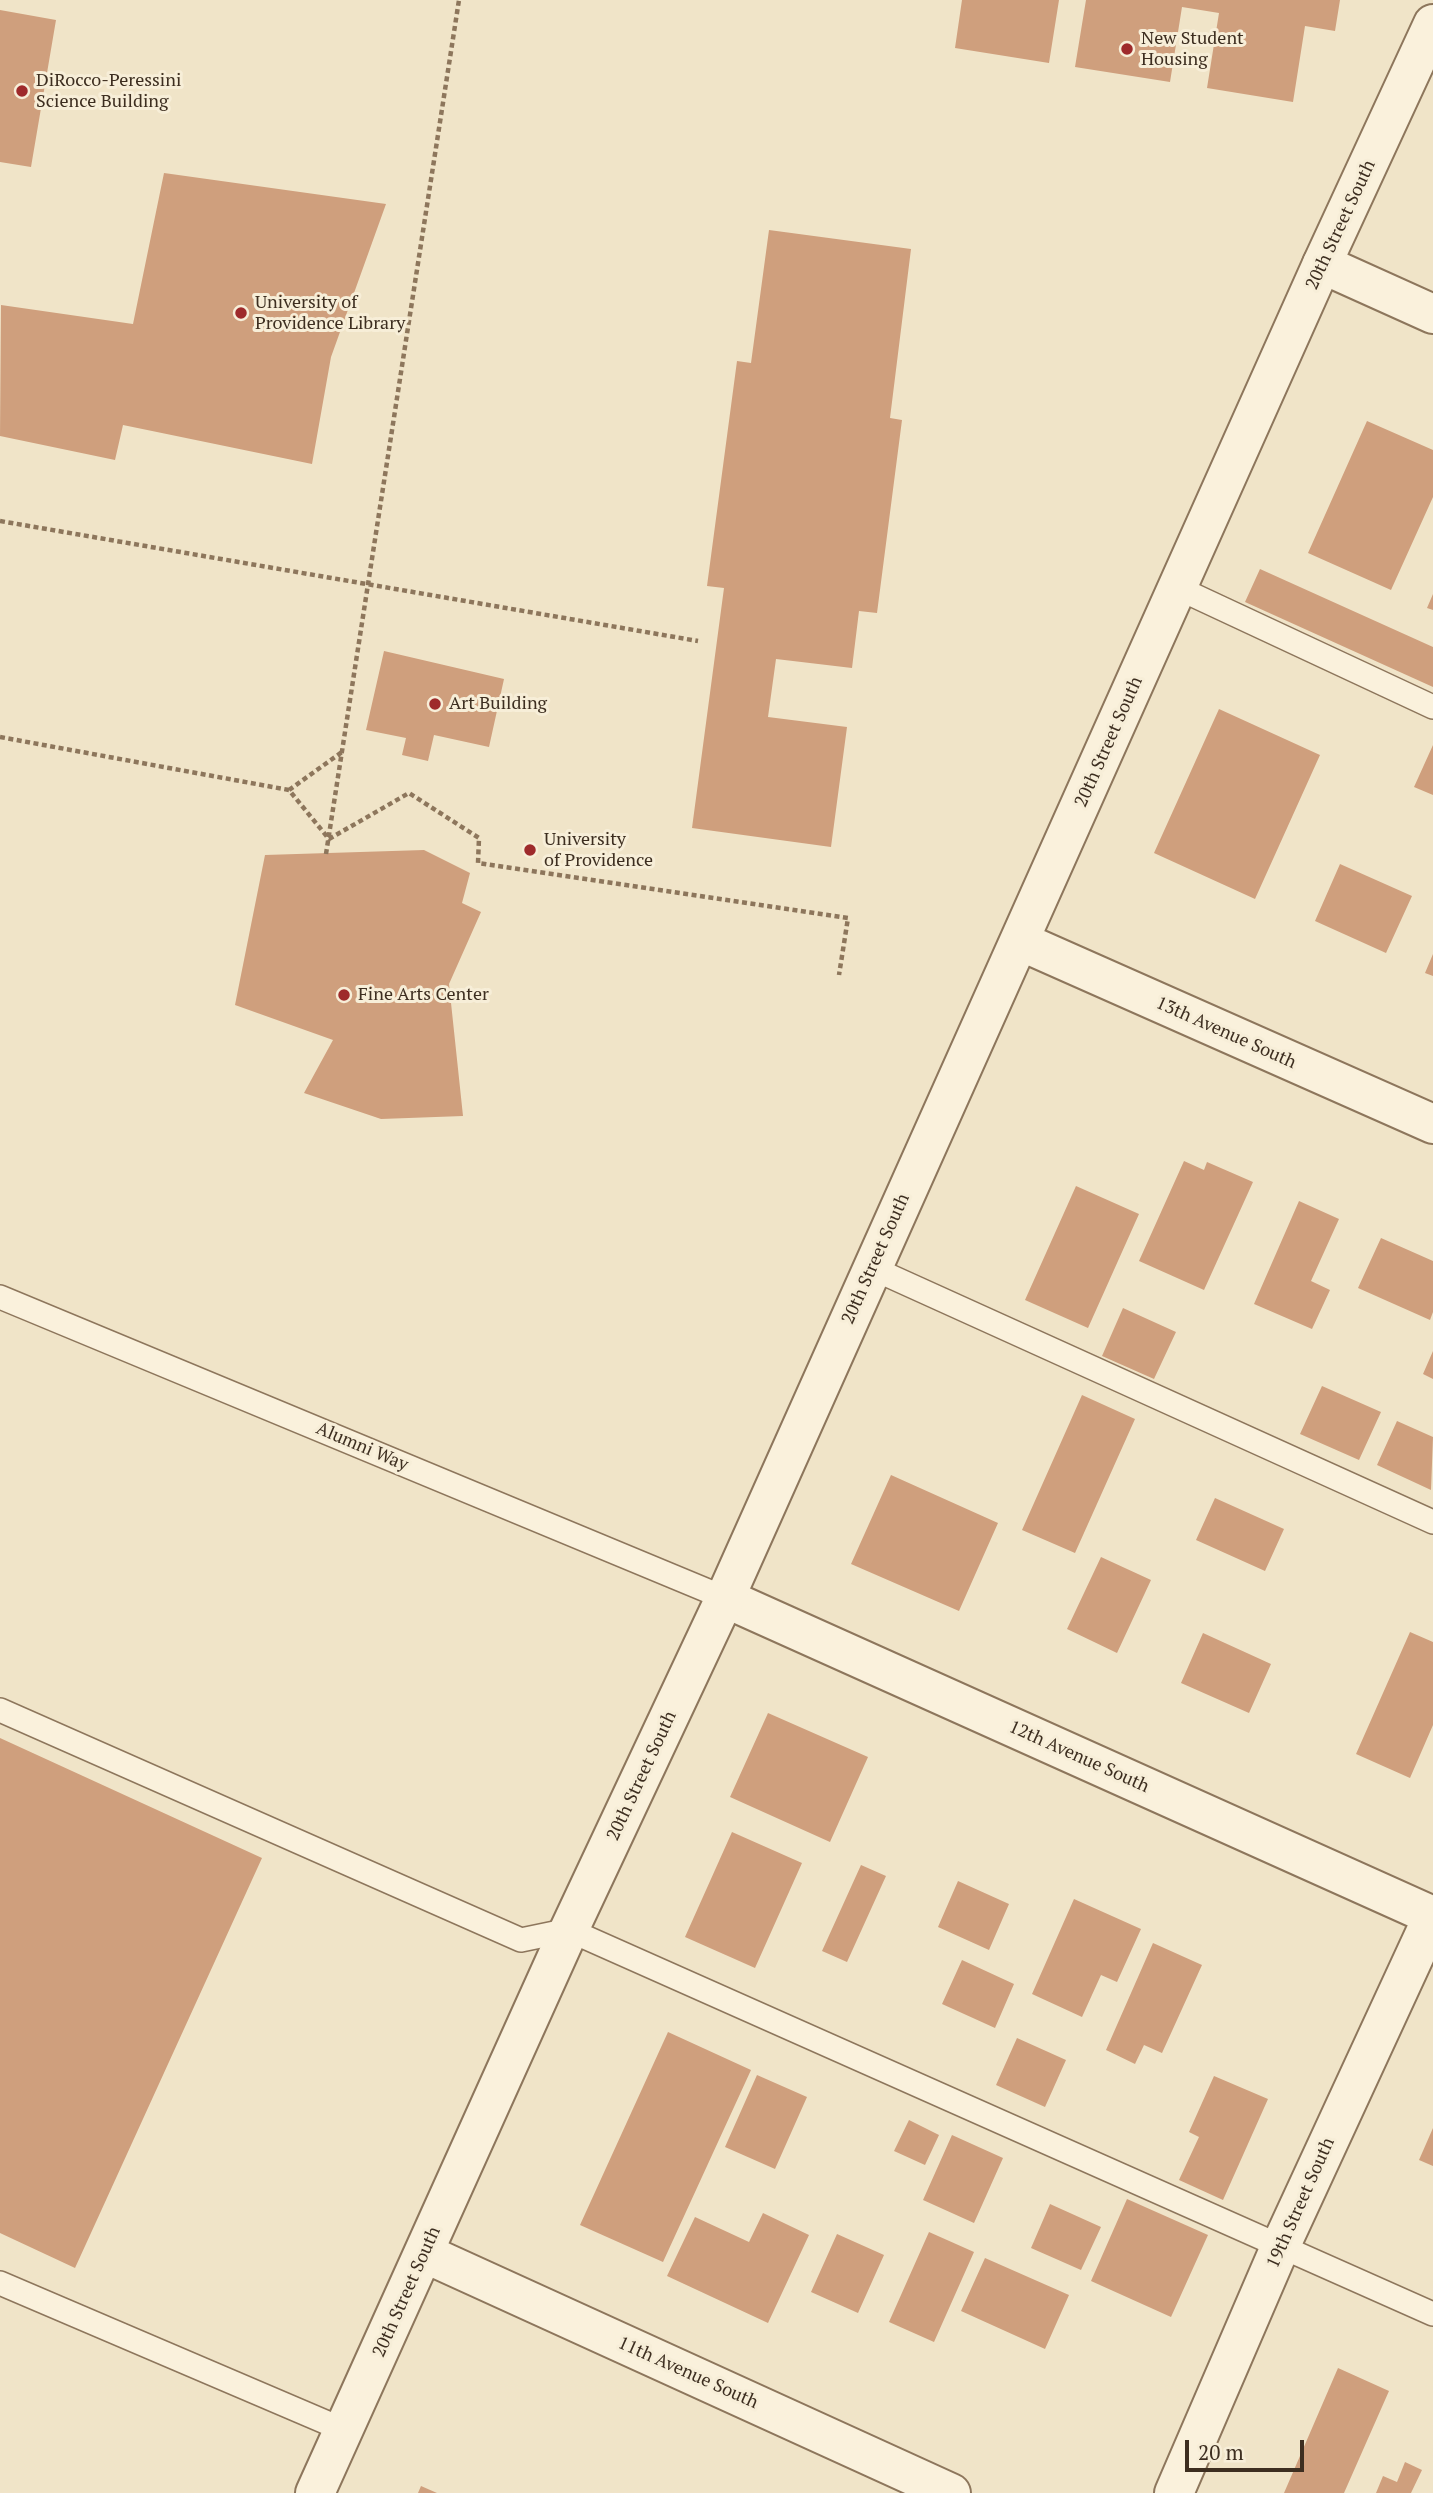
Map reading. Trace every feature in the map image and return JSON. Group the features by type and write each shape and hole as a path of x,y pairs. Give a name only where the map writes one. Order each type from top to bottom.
{"street":[{"name":"20th Street South","path":"315,2493 569,1930 725,1598 1322,264 1433,24"},
{"path":"1322,264 1433,314"},
{"name":"13th Avenue South","path":"1020,941 1433,1124"},
{"name":"12th Avenue South","path":"725,1598 1433,1916"},
{"name":"19th Street South","path":"1174,2493 1281,2245 1433,1916"},
{"name":"11th Avenue South","path":"424,2253 951,2493"}],"lane":[{"path":"1178,588 1433,707"},
{"path":"872,1268 1433,1522"},
{"name":"Alumni Way","path":"0,1297 725,1598"},
{"path":"0,1710 521,1940 569,1930 1433,2314"},
{"path":"0,2283 344,2430"}],"path":[{"path":"326,854 459,0"},
{"path":"0,521 698,641"},
{"path":"0,737 289,790 329,839"},
{"path":"289,790 342,751"},
{"path":"329,839 409,793 479,838 478,863 848,918 839,975"}],"building":[{"path":"962,0 1059,0 1049,63 955,48"},
{"name":"New Student Housing","path":"1086,0 1340,0 1335,31 1305,26 1293,102 1207,88 1219,13 1182,7 1170,82 1075,67"},
{"name":"DiRocco-Peressini Science Building","path":"0,10 56,20 31,167 0,162"},
{"name":"University of Providence Library","path":"164,173 386,204 331,357 312,464 123,425 115,460 0,436 1,305 133,324"},
{"path":"769,230 911,249 890,418 902,420 877,613 859,611 852,668 776,659 768,717 847,727 831,847 692,828 724,588 707,586 737,361 751,363"},
{"path":"1367,421 1433,450 1433,497 1391,590 1308,553"},
{"path":"1260,569 1433,647 1433,687 1245,602"},
{"path":"1433,594 1433,610 1427,608"},
{"name":"Art Building","path":"384,651 504,679 489,747 434,735 428,761 402,755 406,738 366,730"},
{"path":"1219,709 1320,755 1255,899 1154,853"},
{"path":"1433,745 1433,795 1414,787"},
{"name":"Fine Arts Center","path":"424,850 470,873 462,903 481,912 449,984 463,1116 381,1119 304,1093 333,1040 235,1005 265,855"},
{"path":"1340,864 1412,896 1386,953 1315,921"},
{"path":"1433,954 1433,976 1425,973"},
{"path":"1184,1161 1204,1170 1207,1162 1253,1182 1204,1290 1139,1261"},
{"path":"1076,1186 1139,1214 1088,1328 1025,1300"},
{"path":"1299,1201 1339,1219 1311,1281 1330,1290 1312,1329 1254,1304"},
{"path":"1381,1238 1433,1261 1433,1312 1430,1320 1358,1288"},
{"path":"1123,1308 1176,1332 1154,1379 1102,1356"},
{"path":"1433,1351 1433,1379 1423,1374"},
{"path":"1322,1386 1381,1412 1359,1460 1300,1434"},
{"path":"1082,1395 1135,1419 1075,1553 1022,1530"},
{"path":"1397,1421 1433,1437 1431,1490 1377,1465"},
{"path":"891,1475 998,1523 959,1611 851,1564"},
{"path":"1215,1498 1284,1529 1265,1571 1196,1540"},
{"path":"1101,1557 1151,1580 1117,1653 1067,1629"},
{"path":"1410,1632 1433,1642 1433,1725 1410,1778 1356,1754"},
{"path":"1203,1633 1271,1664 1249,1713 1181,1683"},
{"path":"768,1713 868,1757 830,1842 730,1797"},
{"path":"0,1738 262,1858 75,2268 0,2233"},
{"path":"732,1832 802,1863 755,1968 685,1937"},
{"path":"861,1865 886,1876 847,1962 822,1951"},
{"path":"958,1881 1009,1904 989,1950 938,1927"},
{"path":"1074,1899 1141,1929 1117,1982 1101,1975 1082,2017 1032,1994"},
{"path":"1153,1943 1202,1965 1162,2053 1144,2045 1135,2064 1106,2050"},
{"path":"962,1960 1014,1984 995,2028 942,2004"},
{"path":"668,2032 751,2070 663,2262 580,2225"},
{"path":"1017,2038 1066,2060 1045,2107 996,2085"},
{"path":"757,2075 807,2097 775,2169 725,2147"},
{"path":"1214,2076 1268,2099 1223,2200 1179,2180 1199,2137 1189,2132"},
{"path":"909,2120 939,2135 925,2165 894,2151"},
{"path":"1433,2128 1433,2166 1419,2160"},
{"path":"952,2135 1003,2158 974,2223 923,2200"},
{"path":"1127,2199 1208,2235 1171,2317 1091,2281"},
{"path":"1050,2204 1101,2227 1081,2270 1031,2248"},
{"path":"763,2213 809,2235 768,2323 667,2276 695,2217 749,2242"},
{"path":"929,2232 974,2252 934,2342 889,2322"},
{"path":"837,2234 884,2255 858,2313 811,2292"},
{"path":"985,2258 1069,2295 1045,2349 961,2311"},
{"path":"1338,2368 1389,2391 1344,2493 1284,2493"},
{"path":"1405,2462 1422,2470 1411,2493 1376,2493 1383,2476 1397,2482"},
{"path":"421,2486 437,2493 418,2493"}],"place":[{"name":"New Student Housing","path":"1127,49"},
{"name":"DiRocco-Peressini Science Building","path":"22,91"},
{"name":"University of Providence Library","path":"241,313"},
{"name":"Art Building","path":"435,704"},
{"name":"University of Providence","path":"530,850"},
{"name":"Fine Arts Center","path":"344,995"}]}
